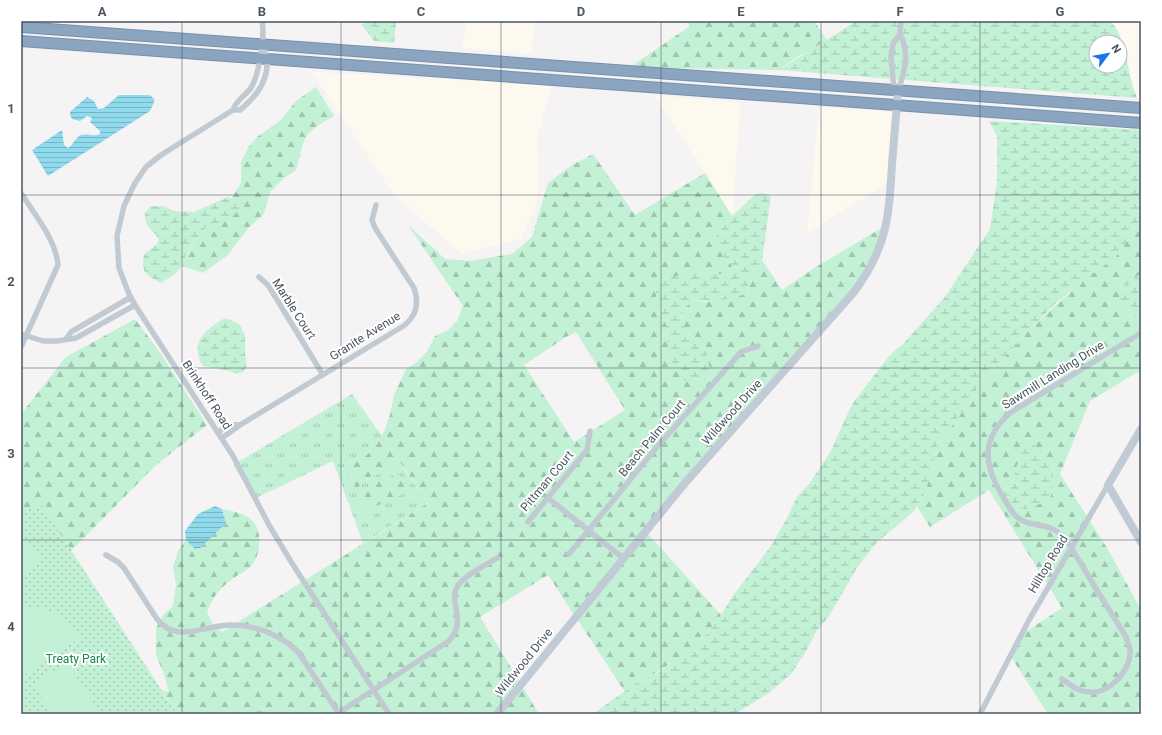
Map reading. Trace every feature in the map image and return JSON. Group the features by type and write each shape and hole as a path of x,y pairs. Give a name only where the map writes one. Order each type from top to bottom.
{"highway":[{"path":"21,27 1141,108"},
{"path":"21,41 1141,123"}],"street":[{"name":"Brinkhoff Road","path":"262,21 262,44 266,78 259,90 240,110 233,110 161,155 146,168 135,183 124,206 117,236 119,268 135,305 222,438 269,525 290,560 389,714"},
{"path":"896,90 905,66 904,43 900,34 901,21"},
{"path":"896,90 891,57 893,44 900,34"},
{"name":"Brinkhoff Road","path":"233,110 235,103 251,88 263,58"},
{"path":"503,76 505,62"},
{"name":"Wildwood Drive","path":"497,714 685,483 854,292 867,275 882,242 889,211 897,105 896,90"},
{"path":"21,194 54,245 58,265 24,335 21,347"},
{"name":"Granite Avenue","path":"222,438 240,425 405,325 413,315 417,307 417,297 414,288 375,228 372,220 376,205"},
{"name":"Marble Court","path":"259,277 268,285 323,375"},
{"path":"66,339 71,332 131,298"},
{"path":"24,335 43,341 57,341 76,338 135,305"},
{"name":"Sawmill Landing Drive","path":"1062,679 1082,691 1095,692 1106,689 1116,682 1129,657 1130,650 1126,637 1071,548 1060,534 1053,528 1025,522 1016,516 994,482 990,471 988,450 991,439 997,427 1010,413 1141,333"},
{"name":"Beach Palm Court","path":"569,554 657,447 741,352 758,346"},
{"name":"Granite Avenue","path":"218,432 235,423 240,425"},
{"name":"Hilltop Road","path":"980,714 1029,620 1141,429"},
{"name":"Pittman Court","path":"528,522 587,450 590,431"},
{"path":"1108,485 1138,532 1141,542"},
{"path":"548,498 623,558"},
{"path":"106,555 118,562 124,568 157,619 171,631 189,632 220,626 242,625 252,627 287,642 299,653 339,713 449,640 456,629 458,622 455,597 456,589 464,579 497,558"}],"shaded area":[{"path":"466,21 534,21 532,54 462,48"},
{"path":"1110,21 1141,21 1141,98 1137,98 1132,83 1128,62 1128,34 1117,34"},
{"path":"312,72 551,85 537,140 539,171 537,203 521,239 462,254 395,196"},
{"path":"654,95 741,103 732,216 705,173"},
{"path":"819,107 894,112 889,182 807,233"}],"green space":[{"path":"365,21 396,21 394,43 374,41 362,25"},
{"path":"687,21 814,21 827,40 812,50 797,57 779,70 663,68 633,65 690,26"},
{"path":"854,21 1110,21 1119,34 1088,34 1088,74 1128,74 1128,68 1137,98 779,70"},
{"path":"316,87 334,116 317,126 308,134 302,147 296,170 283,179 270,192 264,214 249,227 228,255 203,273 182,266 185,257 206,227 238,201 231,199 241,183 241,162 249,146 257,137 281,120 296,101"},
{"path":"989,121 1141,130 1141,218 1130,237 1115,258 1084,280 1057,302 1030,329 979,386 960,415 938,444 931,474 922,500 912,513 877,542 858,566 829,616 816,632 805,653 791,674 769,693 735,714 595,714 635,684 662,670 686,653 702,639 771,546 797,497 809,484 831,451 853,403 890,355 903,344 945,297 990,229 997,181 997,136"},
{"path":"593,154 635,215 705,173 732,216 720,229 725,258 732,265 729,275 696,272 656,303 667,326 667,337 696,339 690,335 682,323 683,309 694,300 705,302 746,294 750,278 762,260 782,290 816,267 883,227 865,274 574,615 548,575 480,617 520,682 494,714 177,714 162,690 169,692 156,655 156,628 164,614 173,606 176,585 173,567 178,551 186,540 195,549 226,523 222,509 249,518 255,524 259,535 259,548 258,554 252,565 221,588 212,601 207,612 213,624 222,632 428,503 400,462 391,470 369,478 356,489 347,473 350,463 363,458 369,453 373,444 384,432 390,415 394,395 406,369 417,362 426,353 435,336 448,330 457,321 463,306 408,225 445,259 470,261 512,254 532,237 548,183 572,165","holes":["576,332 625,410 574,442 524,365"]},
{"path":"762,193 771,196 762,260 750,278 746,294 714,301 694,300 683,309 682,323 690,335 705,349 710,369 705,380 695,384 685,381 675,370 670,355 667,326 656,303 656,287 672,277 696,272 729,275 732,265 714,242 720,229 732,216 754,195"},
{"path":"228,197 238,201 239,209 230,220 206,227 185,256 183,265 177,272 161,283 146,273 143,267 144,256 159,240 147,225 145,218 145,213 151,206 163,206 174,211 194,212"},
{"path":"1141,218 1141,274 1131,280 1118,303 1141,320 1141,370 1090,401 1060,474 1109,551 1141,610 1141,706 1136,714 1048,714 1011,657 1024,633 1062,608 989,490 930,527 917,507 922,500 931,474 938,444 960,415 979,386 1030,329 1130,237","holes":["1022,451 1023,510 1004,496 1012,482"]},
{"path":"1141,274 1141,320 1118,303 1120,289"},
{"path":"135,319 159,351 207,425 156,465 71,551 42,505 21,512 21,414 66,357"},
{"path":"223,319 229,319 240,325 245,335 247,366 243,372 237,374 202,365 198,354 199,342 202,337 209,329"},
{"path":"352,394 382,436 373,444 369,453 363,458 350,463 356,488 369,478 391,470 399,462 428,503 363,543 333,461 254,499 233,465"},
{"path":"1034,445 1044,457 1052,474 1053,480 1051,496 1035,507 1020,509 1007,507 1004,496 1012,482 1022,451"},
{"path":"399,475 405,480 407,487 402,494 392,500 371,508 365,508 358,502 358,497 371,485 382,479"},
{"name":"Treaty Park","path":"42,505 177,714 21,714 21,512"},
{"path":"647,533 721,615 700,641 690,650 625,692 577,619"},
{"path":"21,539 35,549 43,558 21,575"},
{"path":"21,607 41,609 55,614 67,623 80,638 26,674 21,670"},
{"path":"67,662 101,714 52,714 33,684"},
{"path":"522,686 539,714 500,714"}],"water":[{"path":"119,95 150,95 155,100 150,111 48,176 32,150 62,130 64,145 68,148 81,135 100,134 100,131 90,122 92,118 87,116 80,121 72,119 70,112 87,97 94,101 98,109 104,108"},
{"path":"215,506 222,509 226,523 200,548 195,549 186,540 185,531 198,514"}]}
